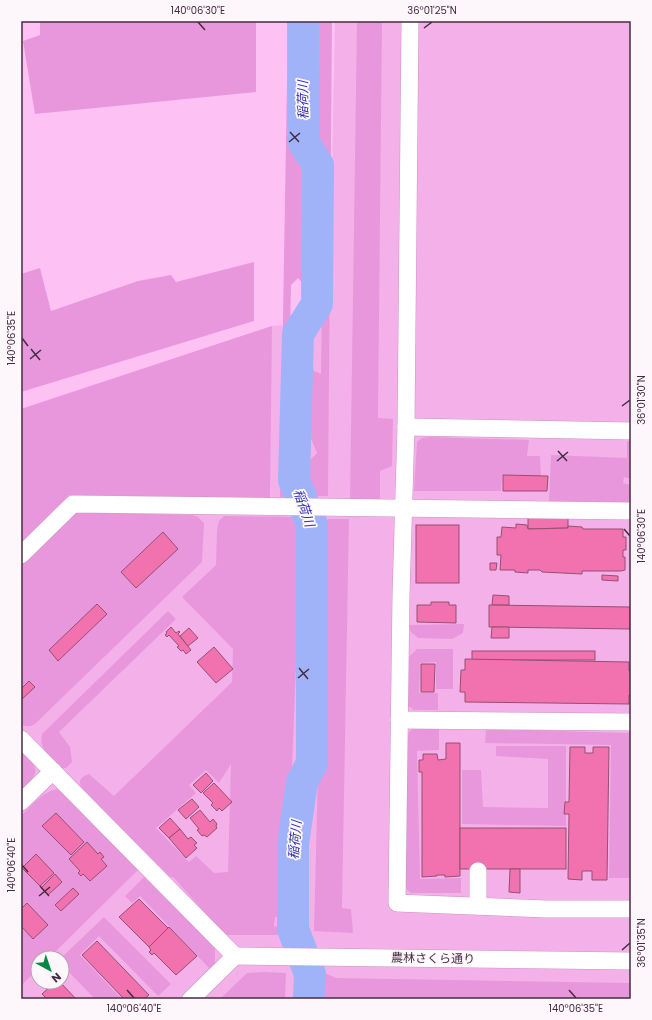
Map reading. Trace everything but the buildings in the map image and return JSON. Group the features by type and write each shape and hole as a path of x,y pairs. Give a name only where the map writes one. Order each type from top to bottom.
{"street":[{"path":"410,21 406,427 403,507 396,903 546,909 631,909"},
{"path":"406,427 631,431"},
{"path":"21,555 73,504 631,511"},
{"path":"399,720 631,722"},
{"path":"21,739 235,956 191,999"},
{"path":"21,802 53,771"},
{"path":"478,871 478,906"},
{"name":"農林さくら通り","path":"235,956 631,961"}],"shaded area":[{"path":"40,21 256,21 256,92 35,114 23,41 40,35"},
{"path":"288,21 294,21 295,150 311,164 310,304 305,305 304,285 298,278 291,285 287,482 293,497 280,497"},
{"path":"311,21 332,21 328,496 313,496 303,484 303,467 317,453 307,429 304,344 314,371 321,374 324,153 315,138"},
{"path":"335,21 631,21 631,999 21,999 21,409 272,326 329,322"},
{"path":"357,21 382,21 378,418 393,419 392,466 380,471 380,500 350,499"},
{"path":"254,262 254,321 21,392 21,274 40,268 51,311 138,281 171,275 176,282"},
{"path":"272,326 270,498 69,495 21,542 21,409"},
{"path":"422,438 529,440 527,456 540,456 541,476 502,475 501,491 414,491 417,442"},
{"path":"627,441 631,441 631,479 624,477 623,483 631,485 631,503 549,502 551,455 627,458"},
{"path":"76,512 192,515 198,517 204,523 202,562 36,723 31,726 23,726 21,725 21,565"},
{"path":"224,516 302,517 286,916 275,917 274,926 283,928 283,935 225,935 173,877 170,877 80,785 81,779 89,774 114,796 232,682 233,649 182,597 216,565 217,530 219,521","holes":["231,764 228,872 214,873 196,856 189,862 156,828 196,793 189,785 206,770 219,783"]},
{"path":"328,519 349,519 342,908 351,909 353,933 314,931 324,528"},
{"path":"168,611 176,619 59,732 70,747 72,762 66,768 62,768 44,749 41,740 42,734"},
{"path":"464,624 463,633 452,639 418,638 411,632 409,625"},
{"path":"417,649 453,649 453,689 436,689 436,662 420,663 419,693 438,693 438,710 414,710 407,705 408,658"},
{"path":"414,727 439,727 439,750 417,751 420,879 461,878 461,893 411,893 407,890 405,885 407,740 409,732"},
{"path":"486,729 631,733 631,878 609,878 611,745 485,743"},
{"path":"496,746 566,746 566,826 462,824 462,770 481,770 483,807 548,808 548,759 496,756"},
{"path":"21,750 32,762 35,771 32,779 21,790"},
{"path":"57,789 63,793 138,870 57,950 30,950 30,977 21,986 21,816 42,796"},
{"path":"144,877 215,947 215,965 210,969 140,896 132,903 125,896"},
{"path":"104,917 171,984 158,996 99,936 80,955 122,999 95,999 70,973 69,950"},
{"path":"247,973 286,973 285,999 220,999"},
{"path":"325,973 336,978 631,983 631,999 313,999 313,974"}],"waterway":[{"name":"稲荷川","path":"303,21 304,143 318,165 317,304 298,334 294,480 312,525 312,763 302,782 293,844 293,929 310,974 309,999"}]}
